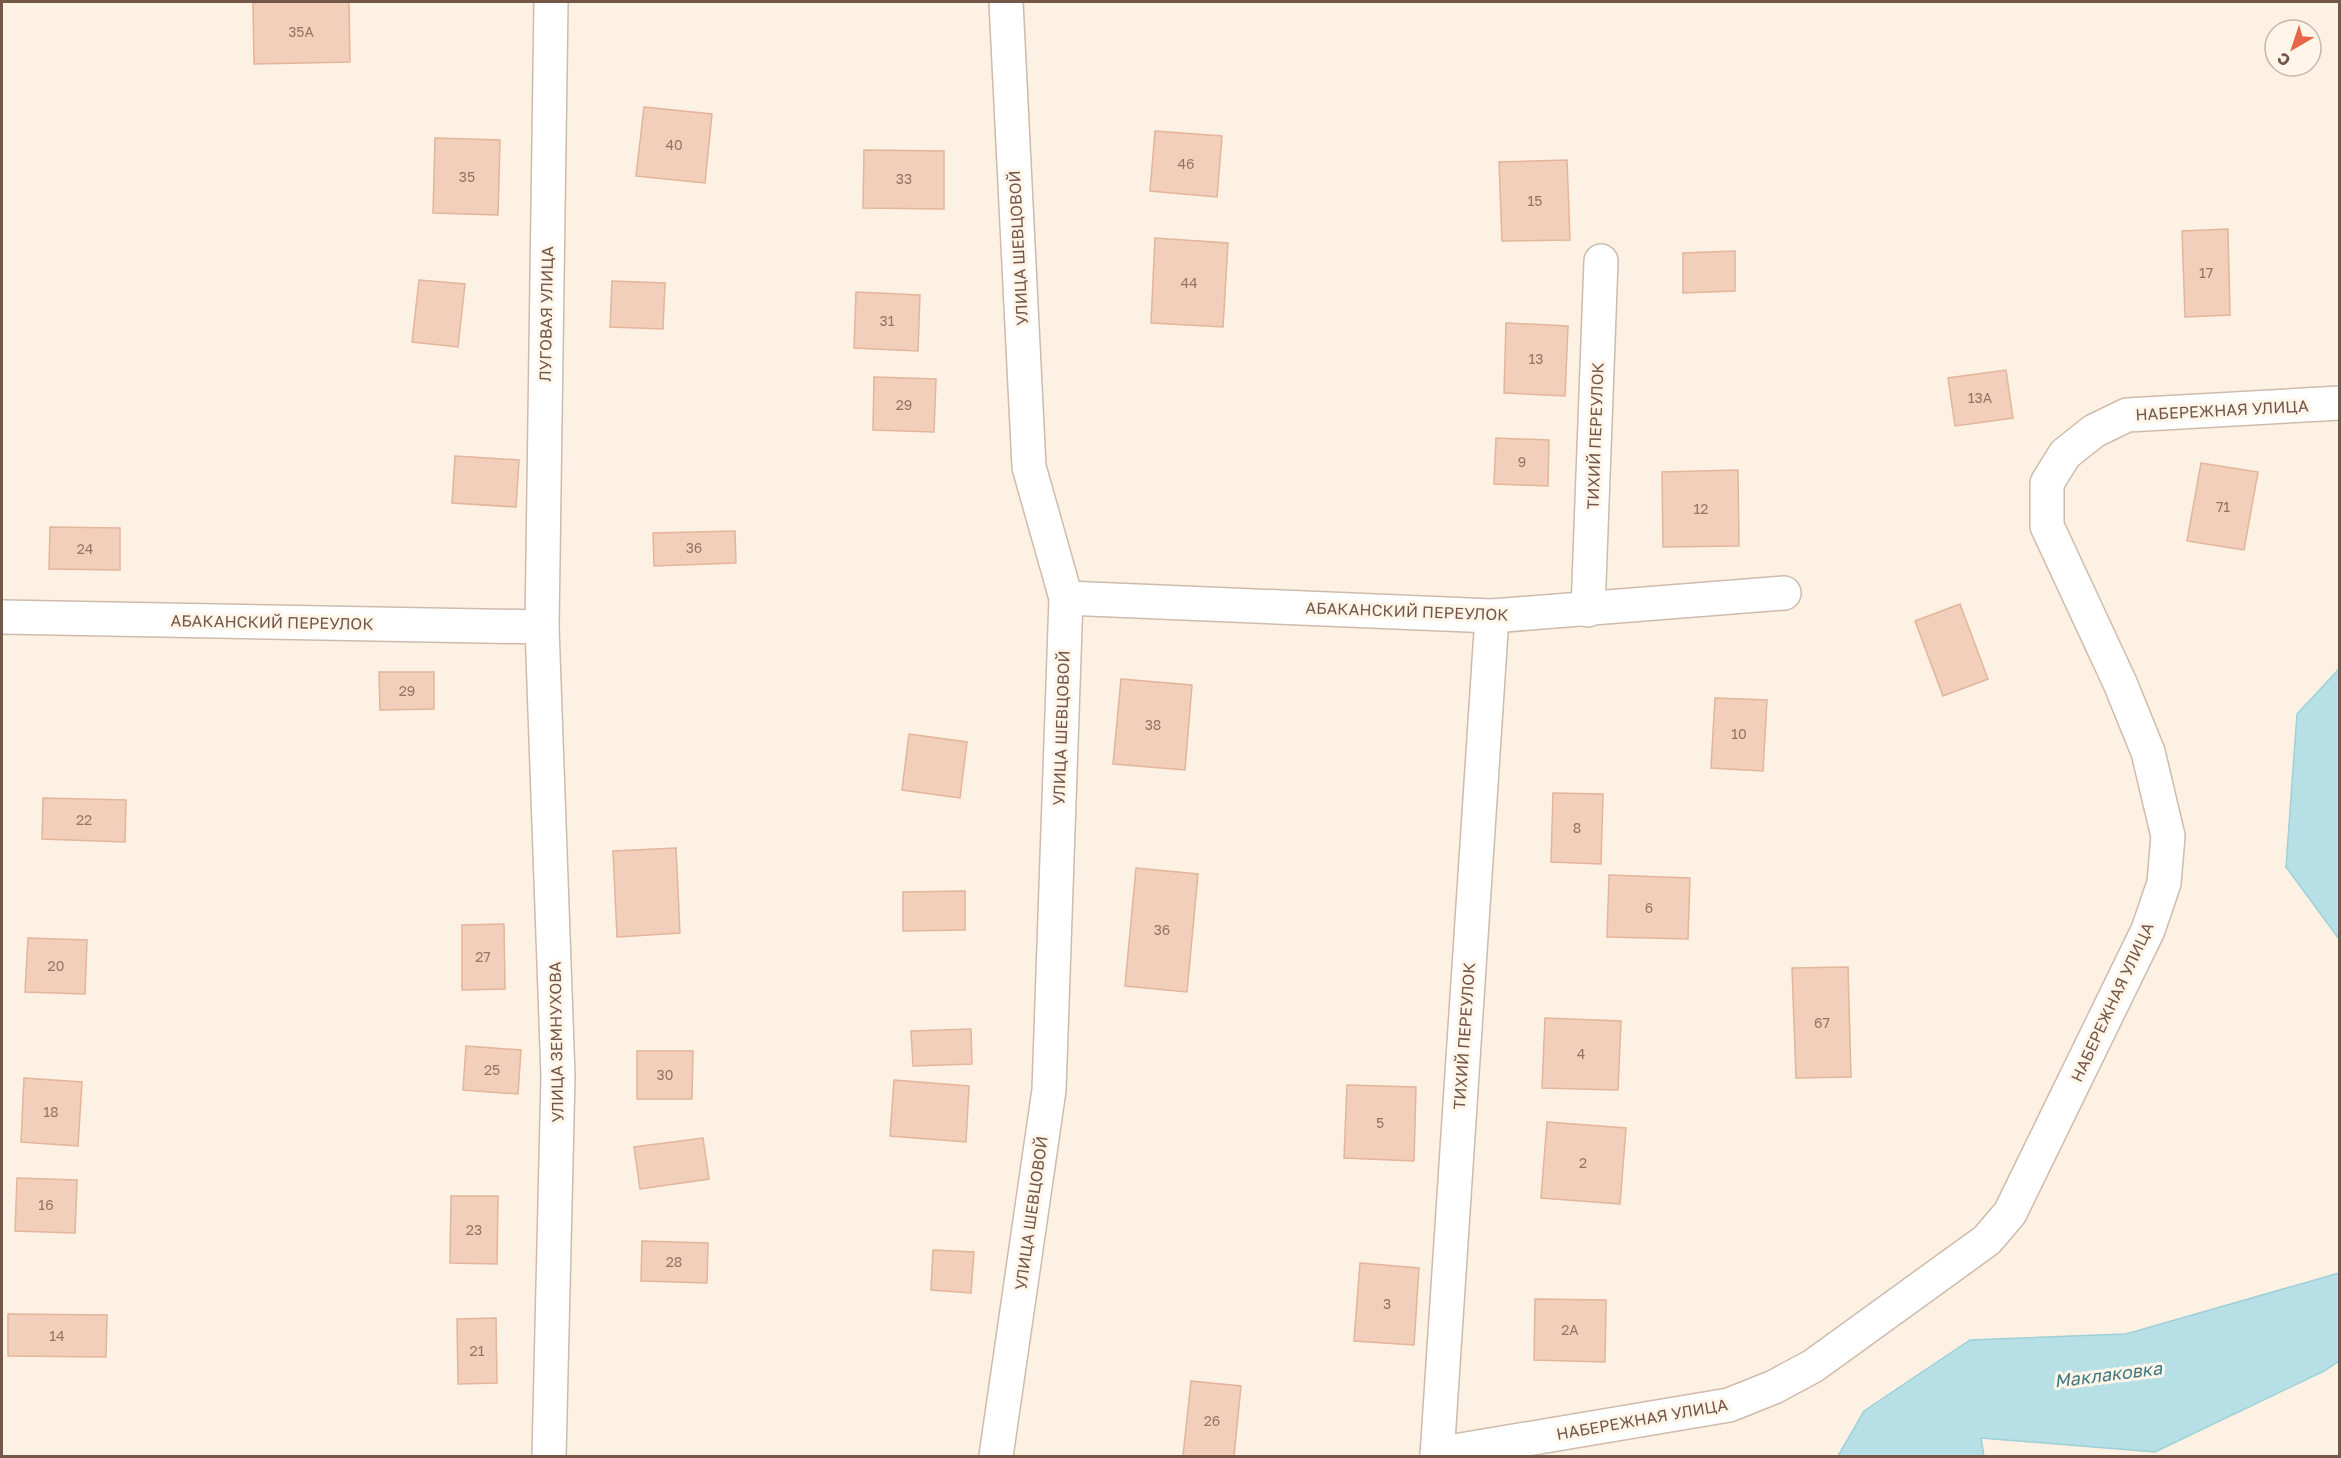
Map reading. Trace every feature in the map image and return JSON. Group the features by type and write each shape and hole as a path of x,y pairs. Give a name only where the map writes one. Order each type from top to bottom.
{"street":[{"name":"ЛУГОВАЯ УЛИЦА","path":"542,627 551,2"},
{"name":"УЛИЦА ШЕВЦОВОЙ","path":"996,1456 1049,1090 1066,598 1029,467 1006,2"},
{"name":"ТИХИЙ ПЕРЕУЛОК","path":"1588,610 1601,261"},
{"name":"НАБЕРЕЖНАЯ УЛИЦА","path":"1437,1455 1729,1405 1774,1387 1813,1366 1987,1240 2010,1213 2148,930 2164,883 2168,836 2148,752 2120,683 2047,526 2047,483 2065,454 2094,431 2127,415 2340,403"},
{"name":"АБАКАНСКИЙ ПЕРЕУЛОК","path":"1066,598 1492,616 1784,593"},
{"name":"АБАКАНСКИЙ ПЕРЕУЛОК","path":"2,616 542,627"},
{"name":"ТИХИЙ ПЕРЕУЛОК","path":"1437,1455 1492,616"},
{"name":"УЛИЦА ЗЕМНУХОВА","path":"542,627 558,1076 549,1456"}],"water":[{"path":"2339,669 2339,939 2286,867 2297,714"},
{"name":"Маклаковка","path":"2339,1273 2339,1361 2324,1371 2155,1452 1981,1438 1984,1456 1838,1456 1864,1411 1970,1340 2126,1334"}],"building":[{"path":"253,2 349,2 350,62 254,64"},
{"path":"644,107 712,114 705,183 636,176"},
{"path":"1155,131 1222,136 1217,197 1150,191"},
{"path":"435,138 500,140 498,215 433,213"},
{"path":"864,150 944,151 944,209 863,208"},
{"path":"1567,160 1570,240 1502,241 1499,162"},
{"path":"2228,229 2230,315 2185,317 2182,231"},
{"path":"1155,238 1228,243 1223,327 1151,323"},
{"path":"1735,251 1735,291 1683,293 1683,253"},
{"path":"419,280 465,284 458,347 412,342"},
{"path":"612,281 665,283 663,329 610,327"},
{"path":"856,292 920,295 918,351 854,348"},
{"path":"1506,323 1568,326 1565,396 1504,393"},
{"path":"2006,370 2013,418 1955,426 1948,378"},
{"path":"874,377 936,379 934,432 873,430"},
{"path":"1496,438 1549,440 1548,486 1494,484"},
{"path":"455,456 519,460 516,507 452,503"},
{"path":"2201,463 2258,472 2244,550 2187,541"},
{"path":"1738,470 1739,546 1663,547 1662,472"},
{"path":"50,527 120,528 120,570 49,569"},
{"path":"735,531 736,563 654,566 653,533"},
{"path":"1960,604 1988,679 1943,696 1915,621"},
{"path":"379,672 434,672 434,709 380,710"},
{"path":"1121,679 1192,685 1185,770 1113,764"},
{"path":"1715,698 1767,700 1763,771 1711,768"},
{"path":"909,734 967,742 960,798 902,790"},
{"path":"1553,793 1603,794 1601,864 1551,862"},
{"path":"43,798 126,800 125,842 42,839"},
{"path":"676,848 680,933 617,937 613,851"},
{"path":"1136,868 1198,874 1187,992 1125,986"},
{"path":"1609,875 1690,878 1688,939 1607,937"},
{"path":"965,891 965,930 903,931 903,892"},
{"path":"504,924 505,989 462,990 462,925"},
{"path":"28,938 87,940 85,994 25,992"},
{"path":"1848,967 1851,1077 1796,1078 1792,968"},
{"path":"1545,1018 1621,1021 1618,1090 1542,1088"},
{"path":"971,1029 972,1064 913,1066 911,1031"},
{"path":"466,1046 521,1050 518,1094 463,1090"},
{"path":"637,1051 693,1051 692,1099 637,1099"},
{"path":"24,1078 82,1082 78,1146 21,1142"},
{"path":"894,1080 969,1086 966,1142 890,1136"},
{"path":"1347,1085 1416,1087 1414,1161 1344,1158"},
{"path":"1547,1122 1626,1128 1620,1204 1541,1198"},
{"path":"703,1138 709,1179 640,1189 634,1147"},
{"path":"17,1178 77,1180 75,1233 15,1231"},
{"path":"451,1196 498,1196 497,1264 450,1263"},
{"path":"642,1241 708,1243 707,1283 641,1281"},
{"path":"933,1250 974,1252 971,1293 931,1290"},
{"path":"1360,1263 1419,1268 1414,1345 1354,1341"},
{"path":"1535,1299 1606,1300 1605,1362 1534,1360"},
{"path":"8,1314 107,1315 106,1357 8,1356"},
{"path":"496,1318 497,1383 458,1384 457,1319"},
{"path":"1191,1381 1241,1386 1234,1456 1183,1456"}]}
